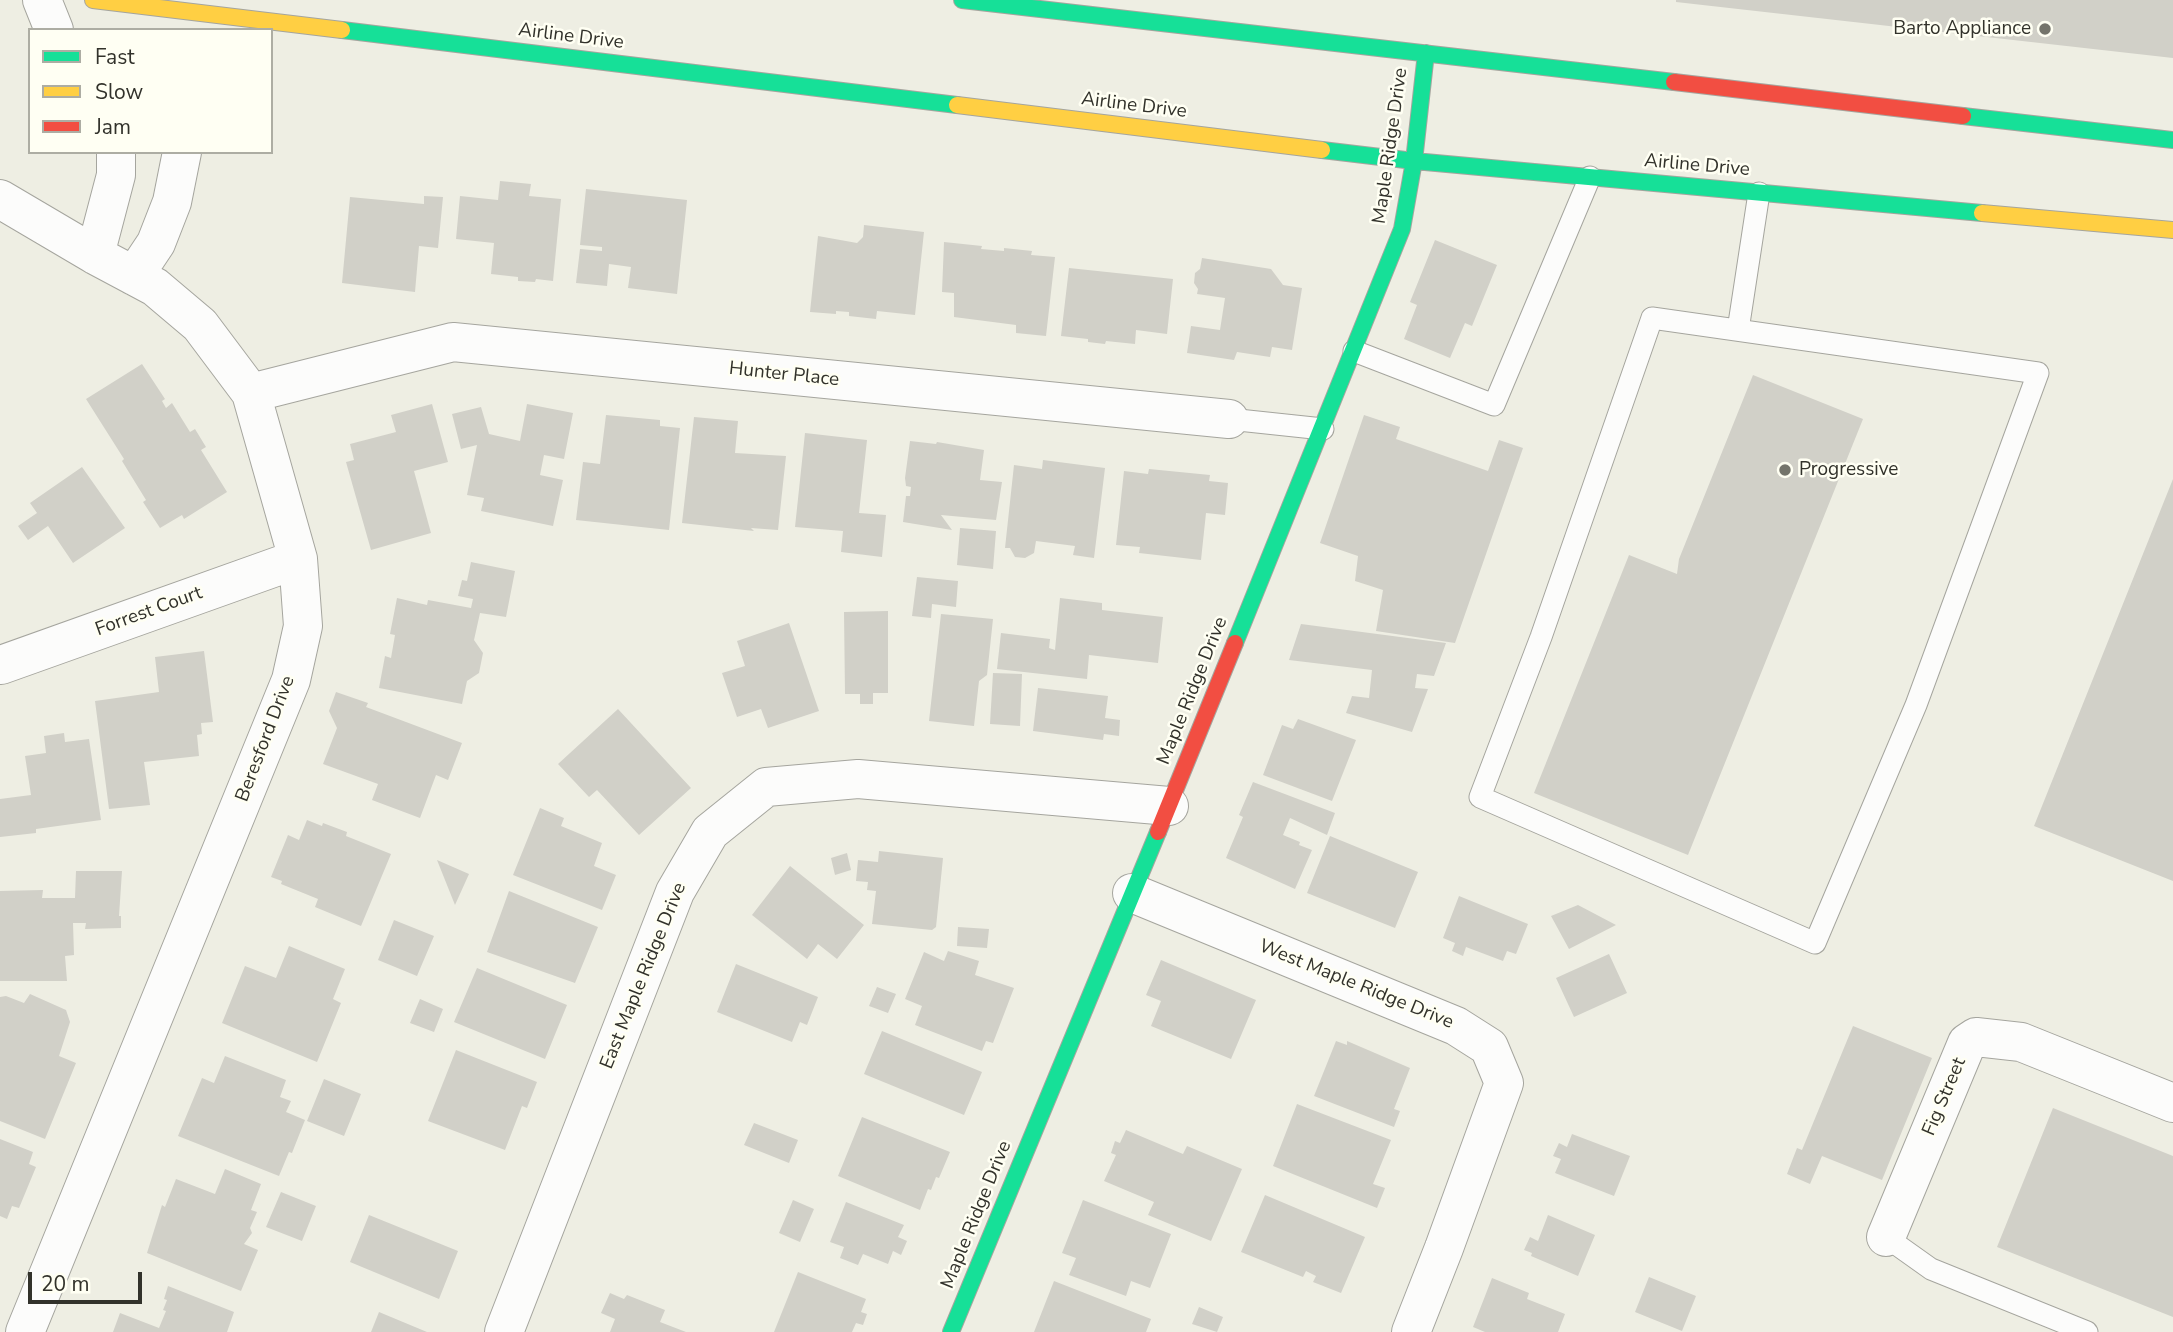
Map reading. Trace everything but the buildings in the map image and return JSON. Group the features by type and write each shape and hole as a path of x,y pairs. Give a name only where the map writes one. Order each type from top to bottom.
{"main road":[{"name":"Airline Drive","path":"93,0 253,25 1413,161 2173,230"},
{"path":"962,0 2173,139"},
{"name":"Maple Ridge Drive","path":"951,1332 1169,806 1402,229 1426,53"}],"street":[{"path":"42,0 53,28"},
{"path":"95,255 116,175 116,154"},
{"path":"134,276 156,243 168,213 182,154"},
{"name":"Beresford Drive","path":"0,199 155,287 200,325 251,393 298,559 303,626 291,680 25,1332"},
{"name":"Hunter Place","path":"251,393 453,342 1229,419"},
{"name":"Forrest Court","path":"1,665 298,559"},
{"name":"East Maple Ridge Drive","path":"504,1332 675,892 710,832 766,787 858,779 1169,806"},
{"name":"West Maple Ridge Drive","path":"1132,893 1456,1026 1489,1047 1504,1083 1411,1332"},
{"name":"Fig Street","path":"1886,1237 1967,1043 1976,1037 2021,1042 2173,1103"}],"lane":[{"path":"1354,351 1494,405 1590,177"},
{"path":"1738,330 1759,193"},
{"path":"1652,318 1738,330 2038,373 1916,705 1815,943 1480,797 1541,637 1652,318"},
{"name":"Hunter Place","path":"1229,419 1323,429"},
{"path":"1886,1237 1931,1269 2087,1332"}],"traffic: fast":[{"path":"962,0 1674,82"},
{"path":"342,30 957,105"},
{"path":"1235,643 1402,229 1414,161 1426,53"},
{"path":"1963,116 2173,140"},
{"path":"1322,150 1414,161 1982,213"},
{"path":"951,1332 1158,832"}],"traffic: slow":[{"path":"93,0 342,30"},
{"path":"957,105 1322,150"},
{"path":"1982,213 2173,230"}],"traffic: jam":[{"path":"1674,82 1963,116"},
{"path":"1158,832 1235,643"}],"place":[{"name":"Barto Appliance","path":"2045,29"},
{"name":"Progressive","path":"1785,470"}]}
